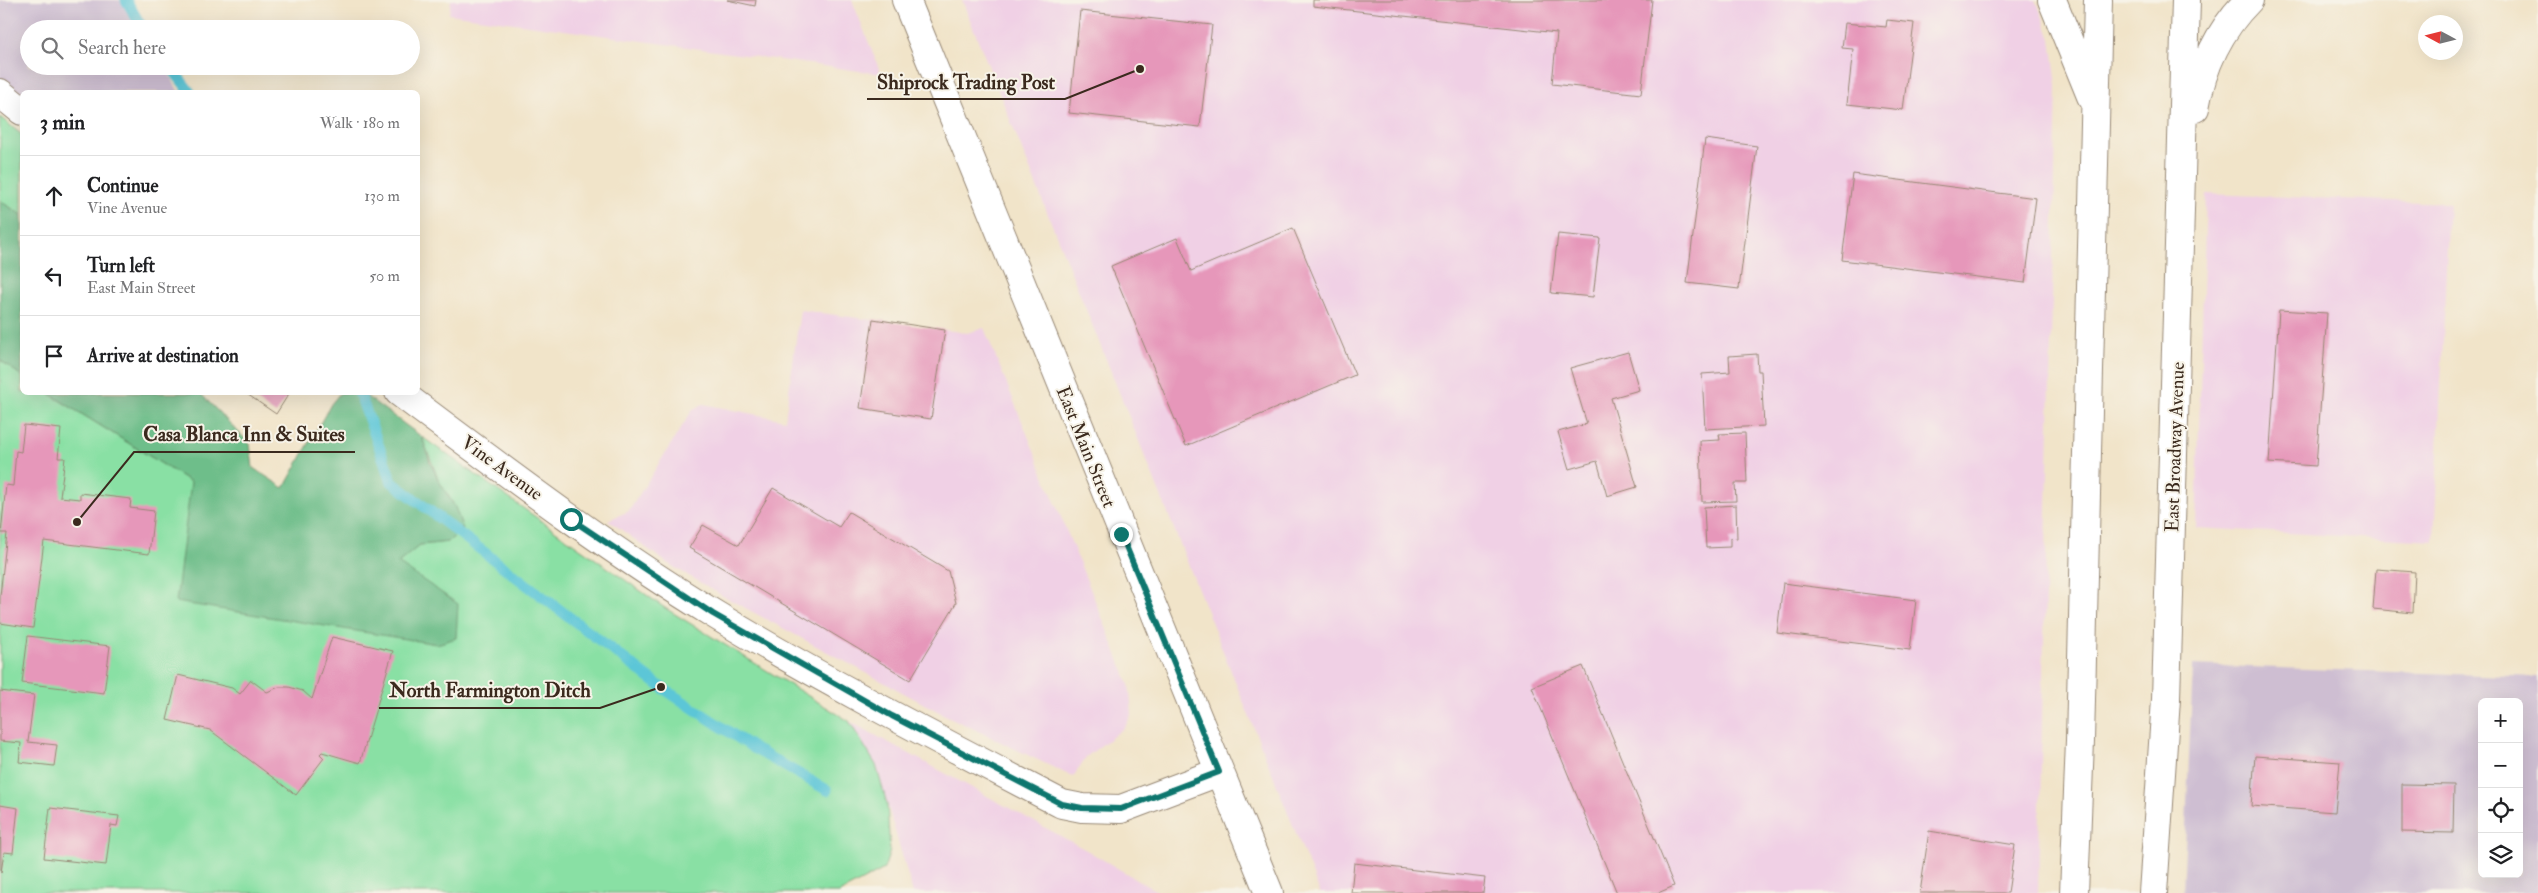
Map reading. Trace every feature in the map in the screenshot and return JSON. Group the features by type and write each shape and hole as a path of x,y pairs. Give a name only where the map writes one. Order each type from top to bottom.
{"main road":[{"name":"East Main Street","path":"906,0 1269,893"},
{"path":"2052,0 2095,107"},
{"path":"2074,893 2080,741 2098,0"},
{"name":"East Broadway Avenue","path":"2153,893 2166,699 2186,0"},
{"path":"2182,175 2202,76 2218,41 2249,0"},
{"path":"0,93 20,109"},
{"name":"Vine Avenue","path":"403,395 571,519 713,614 892,716 1062,804 1082,808 1121,809 1219,772"}],"shaded area":[{"path":"0,0 127,0 138,20 20,20 20,75 169,75 178,90 20,90 20,94 18,93 0,115"},
{"path":"451,0 852,0 881,74 449,14"},
{"path":"962,0 2036,0 2051,39 2057,85 2038,893 1320,893"},
{"path":"2206,194 2449,203 2434,541 2196,528"},
{"path":"800,310 967,333 984,328 1129,684 1132,713 1125,727 1086,757 1073,777 943,714 723,596 667,563 608,520 629,511 693,409 703,404 785,420"},
{"path":"2193,665 2538,677 2538,893 2183,893"},
{"path":"849,721 1088,851 1160,893 913,893 876,765"}],"green space":[{"path":"0,117 20,133 20,214 0,201"},
{"path":"0,201 20,214 20,375 0,360"},
{"path":"0,360 20,375 20,395 51,395 191,482 390,635 437,644 398,563 420,545 448,542 455,507 439,481 422,437 665,608 849,721 876,765 887,804 890,851 884,869 839,893 0,893"},
{"path":"51,395 202,395 250,444 253,468 284,488 331,404 338,395 365,395 422,437 430,462 455,507 463,529 448,542 420,545 398,563 458,604 456,638 437,644 176,602 191,482"}],"building":[{"path":"727,0 756,0 755,6"},
{"path":"1313,0 1652,0 1641,94 1552,84 1557,33 1313,6"},
{"path":"1080,11 1212,25 1200,127 1069,113"},
{"path":"1887,20 1914,23 1903,110 1847,104 1853,49 1842,48 1845,23 1886,27"},
{"path":"1705,139 1757,146 1739,289 1687,283"},
{"path":"1853,174 2036,198 2025,283 1842,260"},
{"path":"1293,228 1355,375 1186,446 1111,266 1177,238 1191,271"},
{"path":"1558,234 1600,238 1593,297 1551,293"},
{"path":"2279,310 2327,313 2316,466 2269,463"},
{"path":"873,319 945,330 931,419 860,408"},
{"path":"1628,352 1639,390 1611,398 1637,487 1607,496 1597,461 1569,469 1558,432 1587,424 1570,368"},
{"path":"1757,354 1758,371 1761,371 1764,426 1705,429 1702,374 1730,372 1729,356"},
{"path":"248,395 288,395 276,414"},
{"path":"24,425 61,429 58,458 65,458 60,497 80,499 80,493 131,499 130,508 154,511 149,554 44,541 33,628 0,623 0,596 7,533 1,533 6,485 13,486 16,451 21,452"},
{"path":"1745,433 1747,483 1735,483 1736,501 1702,502 1700,441 1720,440 1719,434"},
{"path":"773,488 839,527 849,512 948,571 956,603 910,680 689,548 703,525 739,545"},
{"path":"1736,505 1737,538 1730,539 1730,547 1706,548 1704,507"},
{"path":"2376,569 2415,572 2413,613 2373,609"},
{"path":"1783,583 1916,600 1910,650 1777,633"},
{"path":"28,636 110,646 104,693 22,683"},
{"path":"332,637 393,651 360,763 322,752 320,754 324,758 296,795 210,730 167,720 178,675 232,688 240,694 251,680 267,692 279,687 289,687 303,691 312,699"},
{"path":"1583,666 1674,886 1658,893 1617,893 1532,687"},
{"path":"0,691 34,695 28,742 57,745 54,766 19,762 21,743 0,741"},
{"path":"2255,756 2340,762 2335,812 2251,806"},
{"path":"2402,784 2454,785 2453,833 2402,832"},
{"path":"0,805 18,808 13,853 4,852 1,873"},
{"path":"50,808 119,816 117,826 111,825 106,865 44,858"},
{"path":"1929,831 2015,845 2008,893 1920,893"},
{"path":"1354,863 1485,878 1483,893 1351,893"}],"waterway":[{"path":"126,0 138,20"},
{"path":"177,75 188,90"},
{"path":"360,395 392,482 661,687 755,749 827,790"}],"place":[{"name":"Shiprock Trading Post","path":"1140,69"},
{"name":"Casa Blanca Inn & Suites","path":"77,522"},
{"name":"North Farmington Ditch","path":"661,687"}],"route":[{"path":"571,519 713,614 892,716 1062,804 1082,808 1121,809 1219,772 1121,534"}]}
